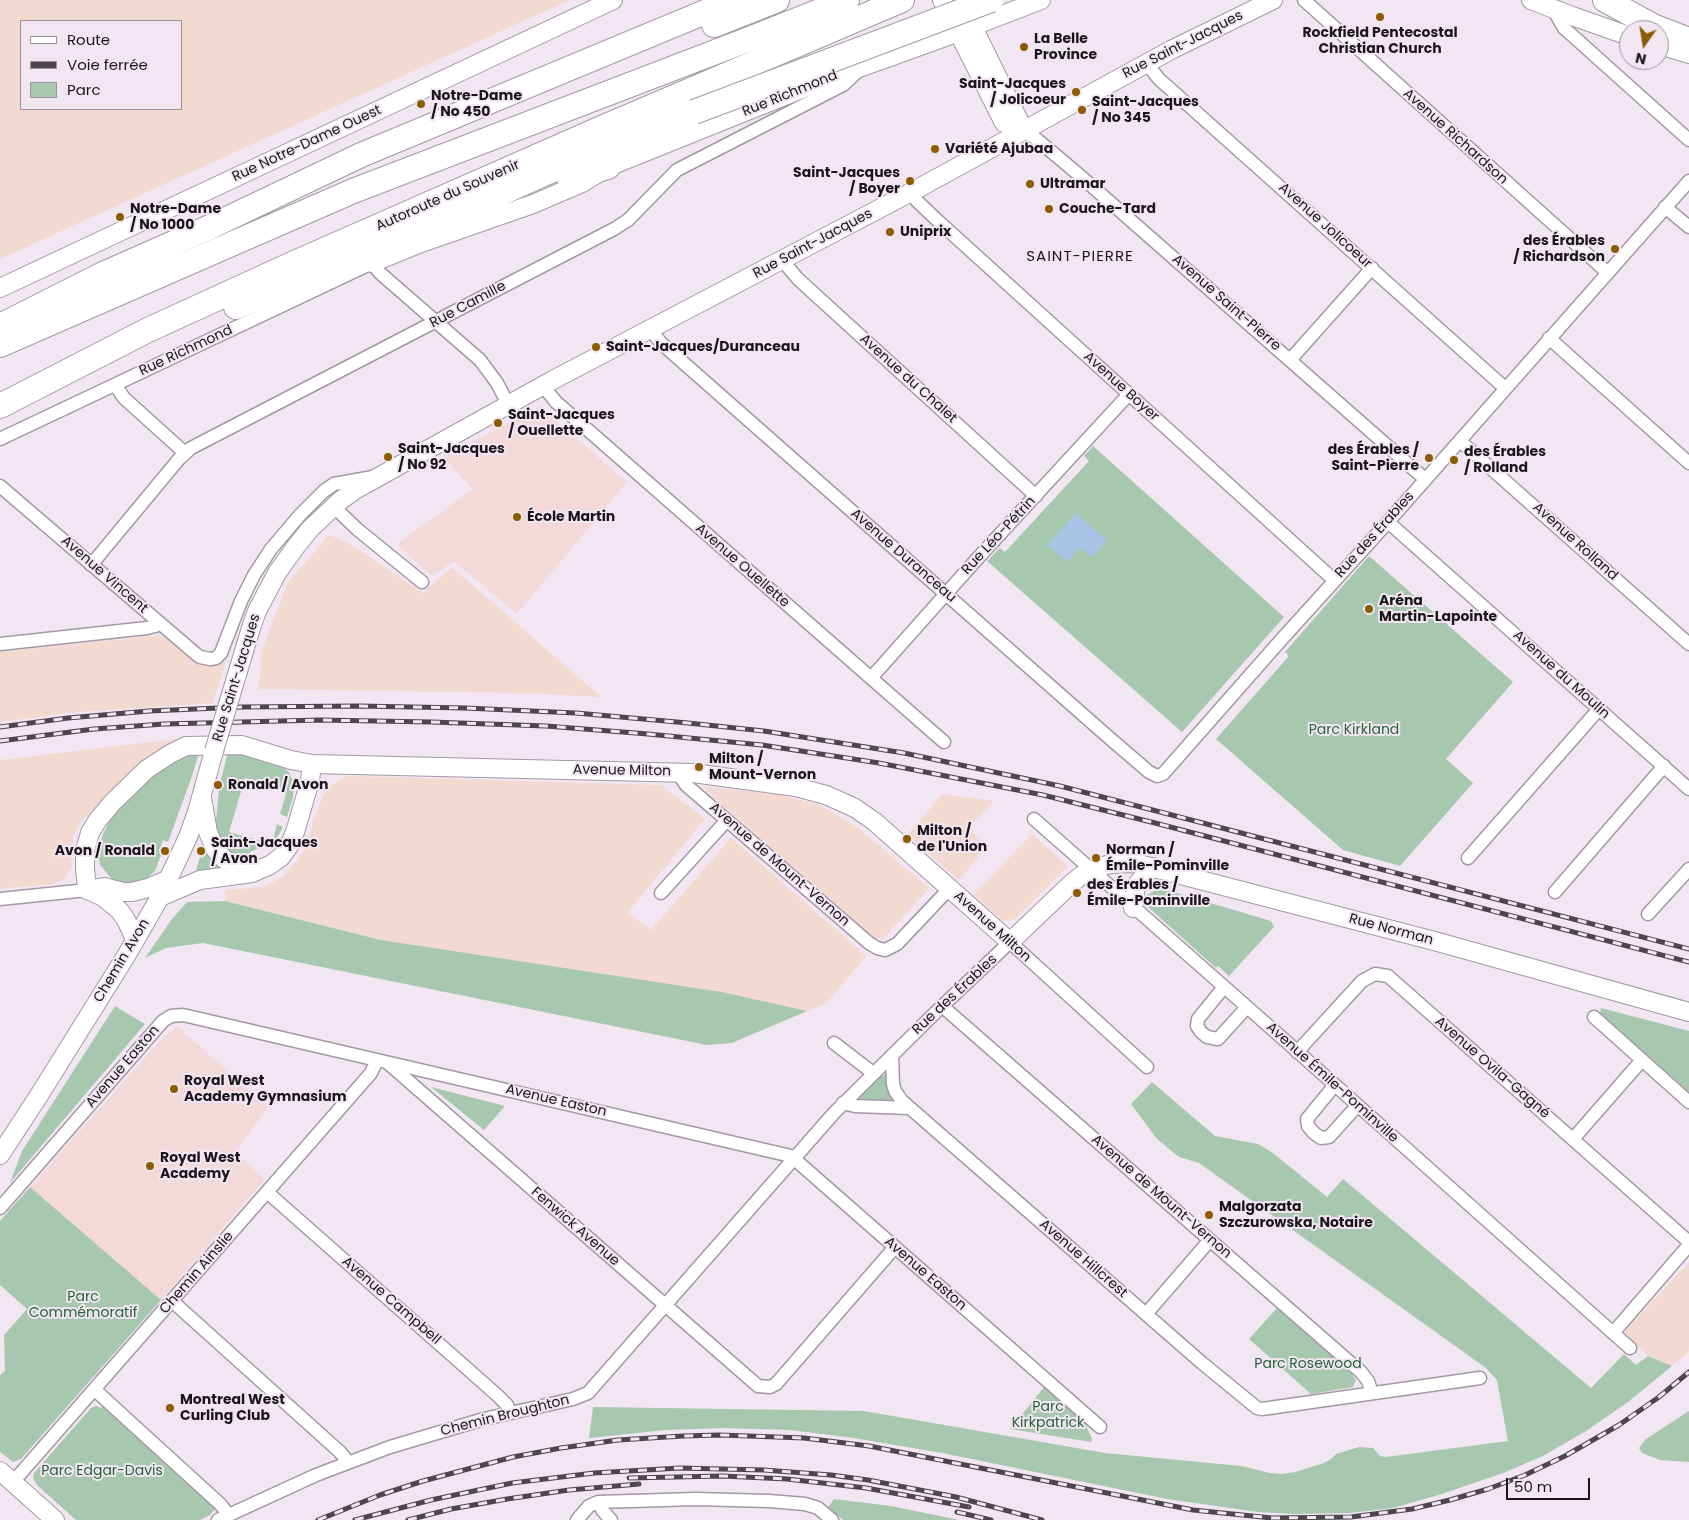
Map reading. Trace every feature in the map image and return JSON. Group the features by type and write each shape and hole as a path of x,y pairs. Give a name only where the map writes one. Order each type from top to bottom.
{"highway":[{"path":"0,326 102,275 210,227 361,155 734,0"},
{"path":"210,227 446,136 777,0"},
{"path":"0,345 354,191 847,0"},
{"name":"Autoroute du Souvenir","path":"0,407 148,330 290,265 604,127 902,0"},
{"path":"0,407 153,344 365,251 694,112 992,0"},
{"path":"1605,0 1648,23 1689,40"},
{"path":"462,211 529,193 579,174 608,166"}],"main road":[{"name":"Rue Notre-Dame Ouest","path":"0,288 613,0"},
{"name":"Avenue Saint-Pierre","path":"942,0 965,29 1024,131"},
{"name":"Avenue Saint-Pierre","path":"960,0 965,29"},
{"name":"Rue Richmond","path":"372,263 421,242 534,204 582,183 608,166 812,85 1041,0"},
{"name":"Rue Saint-Jacques","path":"214,751 248,635 264,597 297,545 318,522 355,490 543,386 911,192 1146,63 1203,33 1273,0"},
{"path":"1531,0 1619,32"},
{"path":"1669,48 1689,54"},
{"name":"Avenue Milton","path":"87,890 85,850 90,832 112,803 139,776 176,750 192,745 242,745 291,760 312,764 681,772 786,785 817,792 836,798 869,817 1010,942"},
{"name":"Chemin Avon","path":"0,1155 160,898 188,837 202,796 214,751"},
{"path":"160,898 200,880 245,875 281,858 289,846 309,788 312,764"},
{"path":"202,796 208,832 219,854 231,863 243,867 265,867"},
{"name":"Rue Norman","path":"1091,870 1116,863 1135,863 1153,867 1438,942 1689,1012"},
{"path":"1134,908 1135,891 1138,883 1153,867"},
{"name":"Rue des Érables","path":"1010,942 1072,883 1091,870"},
{"path":"87,890 104,887 132,892 169,879"},
{"path":"87,890 103,897 120,910 136,939"},
{"path":"7,1476 55,1520"}],"street":[{"name":"Avenue Richardson","path":"1304,0 1608,273"},
{"path":"1553,9 1564,28 1689,140"},
{"name":"Avenue Jolicoeur","path":"1146,63 1158,79 1505,388"},
{"name":"Rue Camille","path":"91,565 185,453 614,229 628,220 677,170 843,85 863,67"},
{"name":"Avenue Saint-Pierre","path":"1024,131 1058,156 1425,479"},
{"name":"Rue des Érables","path":"1160,776 1388,522 1689,181"},
{"name":"Avenue Boyer","path":"911,192 917,201 932,215 1334,580"},
{"path":"1665,207 1689,227"},
{"name":"Avenue du Chalet","path":"782,260 798,280 1036,496"},
{"path":"372,263 380,274 485,366 497,383 509,406"},
{"name":"Rue Richmond","path":"0,439 372,263"},
{"path":"1290,360 1372,268"},
{"name":"Avenue Duranceau","path":"651,330 661,343 1149,772 1154,776 1160,776"},
{"path":"1549,338 1689,463"},
{"path":"115,385 124,398 185,453"},
{"name":"Avenue Ouellette","path":"543,386 556,402 944,742"},
{"name":"Rue Léo-Pétrin","path":"871,678 1130,394"},
{"name":"Avenue Rolland","path":"1460,440 1689,644"},
{"name":"Rue Saint-Jacques","path":"210,659 216,658 221,653 241,601 254,575 271,549 300,515 324,491 334,484 381,476"},
{"name":"Avenue Vincent","path":"0,486 192,651 200,657 210,659"},
{"path":"334,507 357,529 422,582"},
{"name":"Avenue du Moulin","path":"1388,522 1689,789"},
{"path":"0,644 148,628 160,623"},
{"path":"1468,858 1599,709"},
{"path":"1555,892 1664,766"},
{"name":"Avenue de Mount-Vernon","path":"681,772 682,779 686,785 869,944 877,948 885,950 897,944 949,889"},
{"path":"662,893 727,820"},
{"name":"Avenue Émile-Pominville","path":"1034,820 1248,1007 1334,1086 1630,1348"},
{"path":"1648,914 1689,868"},
{"path":"0,899 87,890"},
{"name":"Rue des Érables","path":"844,1103 1010,942"},
{"name":"Avenue Milton","path":"1010,942 1147,1067"},
{"name":"Avenue Ovila-Gagné","path":"1298,1052 1362,981 1371,975 1384,975 1391,978 1689,1244"},
{"path":"1224,987 1196,1022 1204,1035 1211,1039 1220,1037 1248,1007"},
{"name":"Avenue de Mount-Vernon","path":"942,1006 1361,1372 1368,1381 1372,1393"},
{"name":"Avenue Easton","path":"0,1208 160,1025 171,1016 183,1015 786,1154 793,1158 1100,1427"},
{"path":"1594,1017 1689,1102"},
{"path":"834,1043 873,1073"},
{"name":"Avenue Hillcrest","path":"892,1055 892,1076 895,1091 909,1108 1257,1408 1262,1409 1372,1393"},
{"path":"1573,1139 1642,1060"},
{"name":"Chemin Ainslie","path":"7,1476 95,1390 382,1061"},
{"name":"Fenwick Avenue","path":"382,1061 755,1384 766,1388 772,1387 780,1380 895,1247"},
{"path":"1334,1086 1307,1119 1308,1126 1314,1133 1321,1138 1329,1137 1357,1106"},
{"path":"844,1103 855,1106 909,1108"},
{"name":"Chemin Broughton","path":"224,1518 286,1488 348,1462 408,1441 510,1413 573,1399 588,1393 666,1306 793,1158 844,1103"},
{"name":"Avenue Campbell","path":"268,1192 497,1395 507,1405 510,1413"},
{"path":"1146,1314 1210,1240"},
{"path":"1613,1333 1689,1244"},
{"path":"172,1301 340,1452 348,1462"},
{"path":"1372,1393 1480,1378"},
{"path":"95,1390 220,1504 224,1518"},
{"path":"576,1520 586,1509 598,1502 702,1499 769,1501 809,1505 822,1511 832,1520"},
{"path":"598,1502 603,1511 612,1520"}],"shaded area":[{"path":"0,0 570,0 0,259"},
{"name":"École Martin","path":"539,407 627,482 517,614 454,561 432,576 397,544 473,489 443,457"},
{"path":"329,535 347,542 423,593 452,567 601,697 523,693 259,689 262,650 287,584"},
{"path":"162,635 194,662 201,665 216,664 223,660 228,653 213,703 77,712 0,722 0,652"},
{"path":"177,739 161,749 113,790 81,822 73,836 71,868 64,880 54,884 0,889 0,760"},
{"path":"347,776 661,785 705,819 628,912 651,930 731,838 866,956 826,1004 807,1011 722,992 381,940 225,901 226,890 264,887 282,877 298,860 308,844 313,821 326,789"},
{"path":"702,786 780,795 820,805 857,827 929,888 883,939 876,939"},
{"path":"943,794 994,801 968,828 987,847 959,880 907,835"},
{"path":"1032,834 1068,866 1015,919 1002,921 974,894"},
{"name":"Royal West Academy","path":"177,1026 268,1107 235,1153 265,1179 161,1300 30,1187 161,1040"},
{"path":"1689,1262 1689,1351 1672,1366 1648,1356 1624,1332"}],"green space":[{"path":"1093,446 1284,617 1182,732 987,561 1000,548 1005,552 1089,461 1084,456"},
{"name":"Parc Kirkland","path":"1369,556 1513,682 1446,759 1473,783 1400,866 1343,850 1216,739 1289,656 1285,652"},
{"path":"200,750 168,842 163,840 160,849 163,850 155,871 146,879 132,883 118,882 111,878 100,865 98,853 103,834 110,820 148,779 174,759"},
{"path":"228,751 234,751 280,765 289,772 294,784 293,797 287,817 280,814 287,790 245,778 229,832 272,844 277,824 283,827 273,845 250,852 248,861 225,851 215,832 219,788"},
{"path":"205,844 224,869 196,870 200,857 203,858 205,852 202,850"},
{"path":"1156,890 1170,891 1271,921 1274,927 1229,976 1218,966 1216,968 1148,907 1143,897"},
{"path":"225,901 381,940 722,992 807,1011 732,1043 707,1045 203,943 166,948 145,958 172,919 187,902"},
{"path":"115,1006 145,1024 10,1183 22,1151"},
{"path":"1601,1008 1689,1031 1689,1092 1600,1013"},
{"path":"885,1075 889,1092 893,1098 891,1101 856,1099 881,1076"},
{"path":"1152,1082 1215,1136 1258,1144 1273,1153 1327,1197 1343,1179 1591,1388 1624,1354 1636,1365 1648,1356 1672,1366 1628,1402 1586,1431 1543,1456 1503,1473 1442,1494 1393,1508 1349,1513 1293,1514 1258,1512 1167,1499 942,1453 854,1438 790,1430 723,1428 666,1430 589,1438 593,1407 864,1411 1105,1453 1241,1466 1281,1474 1295,1472 1324,1463 1336,1454 1359,1447 1373,1448 1380,1456 1386,1457 1508,1441 1497,1380 1486,1368 1199,1163 1179,1157 1157,1139 1131,1104"},
{"path":"431,1087 505,1106 484,1130"},
{"name":"Parc Commémoratif","path":"30,1187 161,1300 21,1459 13,1462 0,1452 0,1375 5,1371 4,1335 27,1309 0,1285 0,1221"},
{"name":"Parc Rosewood","path":"1277,1308 1351,1373 1356,1380 1353,1387 1311,1394 1249,1339"},
{"name":"Parc Kirkpatrick","path":"1045,1386 1084,1421 1092,1439 1091,1442 1010,1429"},
{"name":"Parc Edgar-Davis","path":"96,1406 101,1408 103,1406 214,1506 215,1509 210,1515 200,1520 76,1520 37,1485 33,1478 34,1473 91,1408"},
{"path":"1689,1411 1689,1462 1660,1460 1642,1453 1639,1448 1646,1439"},
{"path":"834,1499 891,1506 959,1520 843,1520 828,1507"}],"water":[{"path":"1076,513 1107,541 1092,557 1080,547 1067,562 1047,545"}],"railway":[{"path":"0,727 68,718 149,711 242,707 358,706 576,713 764,731 904,753 1060,786 1689,949"},
{"path":"0,741 94,729 164,724 320,720 546,726 762,745 879,763 1043,795 1689,962"},
{"path":"318,1520 380,1495 423,1481 513,1457 618,1440 720,1435 804,1438 869,1446 1193,1510 1272,1518 1351,1517 1412,1509 1450,1500 1488,1489 1525,1475 1565,1456 1619,1425 1659,1397 1689,1372"},
{"path":"355,1520 431,1500 512,1483 594,1473 680,1468 764,1470 868,1480 956,1497 1042,1520"},
{"path":"629,1478 722,1476 787,1479 866,1488 969,1507"},
{"path":"408,1520 451,1509 507,1499 569,1490 639,1484"},
{"path":"957,1512 991,1520"}],"place":[{"name":"Rockfield Pentecostal Christian Church","path":"1380,17"},
{"name":"La Belle Province","path":"1024,47"},
{"name":"Saint-Jacques / Jolicoeur","path":"1076,92"},
{"name":"Notre-Dame / No 450","path":"421,104"},
{"name":"Saint-Jacques / No 345","path":"1082,110"},
{"name":"Variété Ajubaa","path":"935,149"},
{"name":"Saint-Jacques / Boyer","path":"910,181"},
{"name":"Ultramar","path":"1030,184"},
{"name":"Couche-Tard","path":"1049,209"},
{"name":"Notre-Dame / No 1000","path":"120,217"},
{"name":"Uniprix","path":"890,232"},
{"name":"des Érables / Richardson","path":"1615,249"},
{"name":"Saint-Jacques/Duranceau","path":"596,347"},
{"name":"Saint-Jacques / Ouellette","path":"498,423"},
{"name":"Saint-Jacques / No 92","path":"388,457"},
{"name":"des Érables / Saint-Pierre","path":"1429,458"},
{"name":"des Érables / Rolland","path":"1454,460"},
{"name":"École Martin","path":"517,517"},
{"name":"Aréna Martin-Lapointe","path":"1369,609"},
{"name":"Milton / Mount-Vernon","path":"699,767"},
{"name":"Ronald / Avon","path":"218,785"},
{"name":"Milton / de l'Union","path":"907,839"},
{"name":"Avon / Ronald","path":"165,851"},
{"name":"Saint-Jacques / Avon","path":"201,851"},
{"name":"Norman / Émile-Pominville","path":"1096,858"},
{"name":"des Érables / Émile-Pominville","path":"1077,893"},
{"name":"Royal West Academy Gymnasium","path":"174,1089"},
{"name":"Royal West Academy","path":"150,1166"},
{"name":"Malgorzata Szczurowska, Notaire","path":"1209,1215"},
{"name":"Montreal West Curling Club","path":"170,1408"}],"district":[{"name":"SAINT-PIERRE","path":"1080,257"}]}
